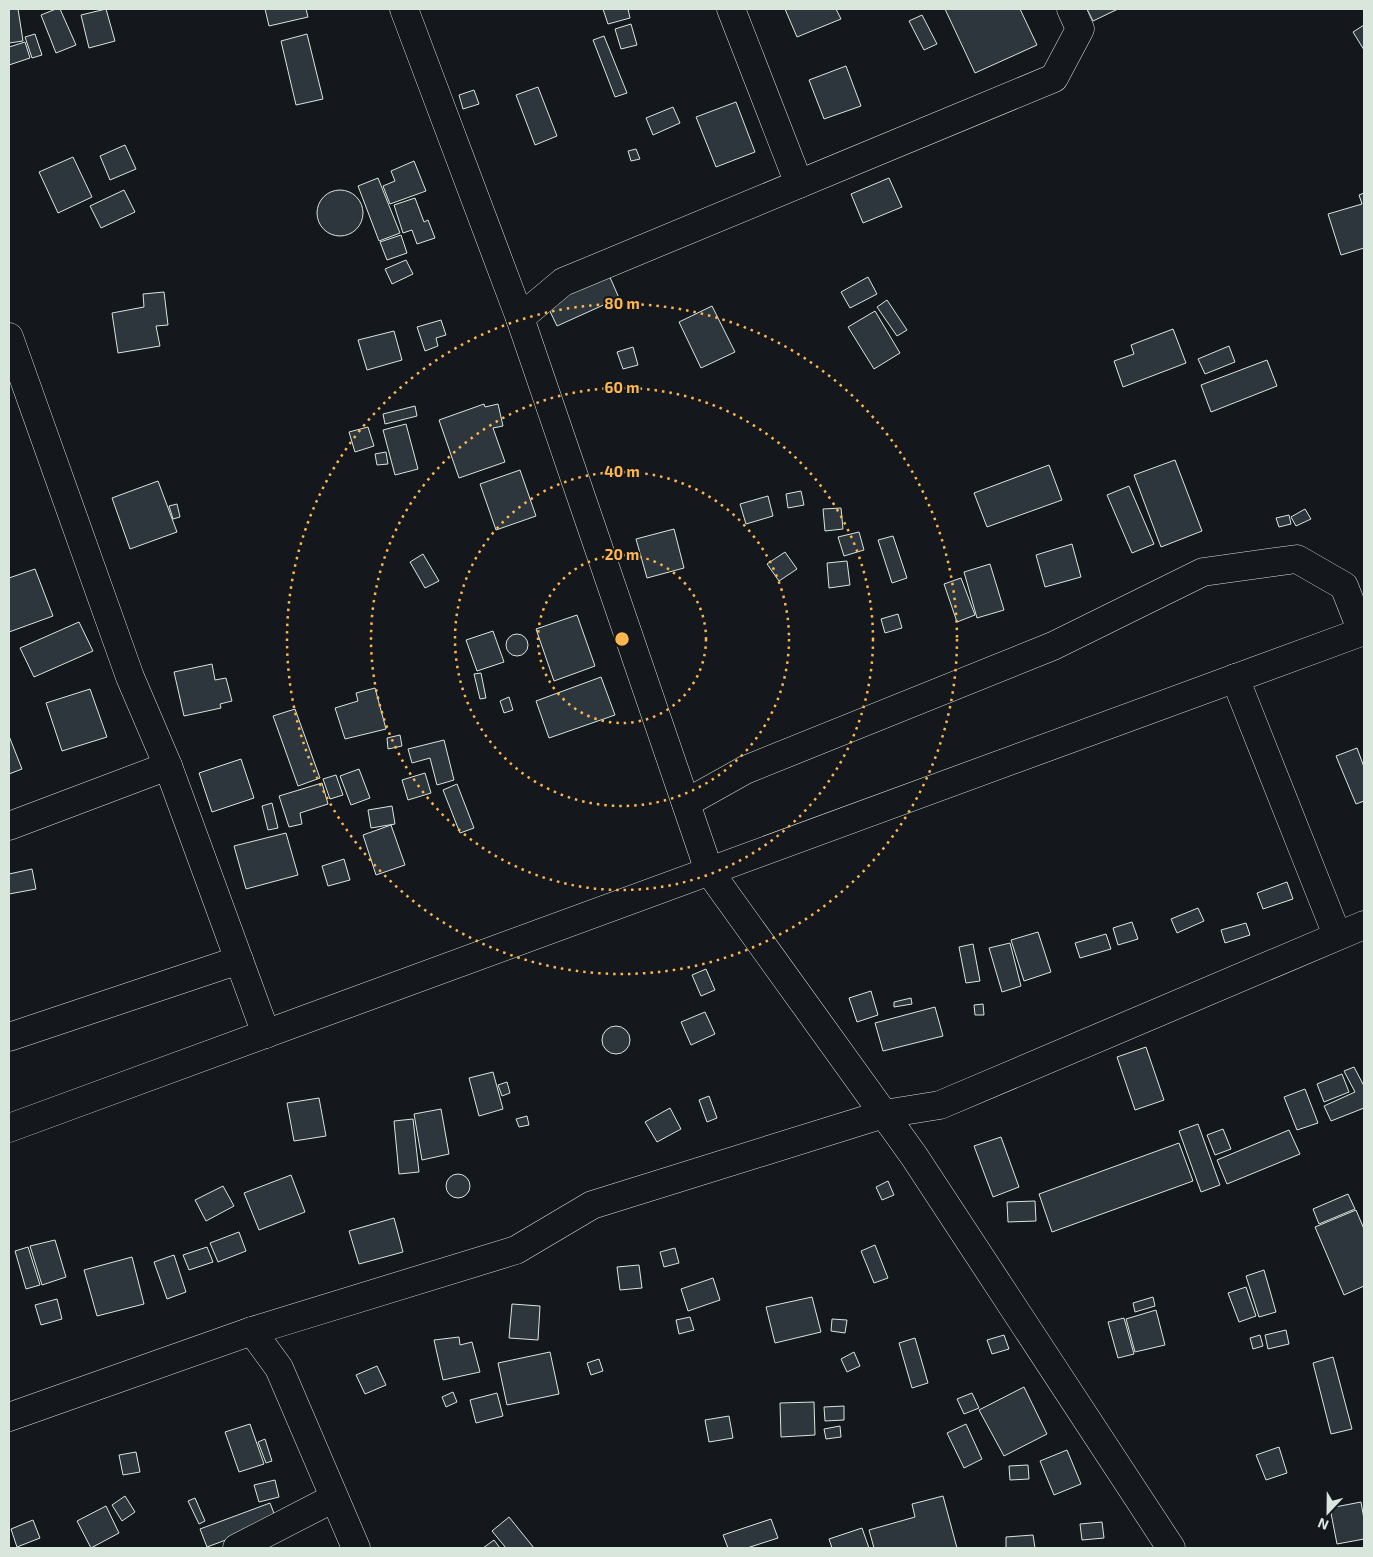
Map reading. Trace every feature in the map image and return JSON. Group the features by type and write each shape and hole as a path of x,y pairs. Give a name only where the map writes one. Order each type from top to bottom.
{"main road":[{"path":"404,9 520,318 709,871 914,1156 1171,1548"},
{"path":"731,9 799,184"},
{"path":"520,318 563,282 1054,78 1080,29 1071,9"},
{"path":"9,337 130,677 168,766 266,1034"},
{"path":"9,1128 1363,631 1358,600 1344,586 1297,558 1203,572 1054,646 745,770 686,803"},
{"path":"1235,678 1337,935"},
{"path":"9,826 168,766"},
{"path":"9,1417 252,1331 516,1250 592,1204 884,1114 940,1105 1364,925"},
{"path":"9,1037 239,960"},
{"path":"252,1331 279,1368 356,1548"},
{"path":"237,1548 334,1498"}],"building":[{"path":"9,9 18,9 23,41 9,43"},
{"path":"60,9 76,45 56,53 41,15"},
{"path":"106,9 115,41 89,48 81,15"},
{"path":"265,9 306,9 308,17 269,26"},
{"path":"603,9 628,9 630,18 608,24"},
{"path":"785,9 836,9 841,19 797,37"},
{"path":"945,9 1020,9 1037,45 975,73"},
{"path":"1087,9 1118,9 1093,21"},
{"path":"922,15 937,44 924,50 909,21"},
{"path":"631,24 637,45 621,49 615,29"},
{"path":"1364,25 1364,50 1353,32"},
{"path":"35,34 42,55 32,58 25,37"},
{"path":"307,34 323,99 296,105 281,41"},
{"path":"604,36 627,93 615,97 593,40"},
{"path":"25,42 30,58 9,65 9,47"},
{"path":"846,66 861,106 824,119 809,80"},
{"path":"538,87 557,136 535,145 516,95"},
{"path":"474,90 479,104 463,109 459,95"},
{"path":"736,102 755,152 716,167 696,117"},
{"path":"673,107 680,123 653,135 646,118"},
{"path":"125,145 136,169 110,180 100,156"},
{"path":"636,149 640,159 631,161 628,151"},
{"path":"73,157 92,197 58,213 39,172"},
{"path":"414,161 426,191 390,204 383,186 395,181 391,171"},
{"path":"378,178 400,233 379,241 358,186"},
{"path":"889,178 902,207 863,223 851,194"},
{"path":"124,190 135,212 101,228 90,206"},
{"path":"340,190 353,194 359,200 363,213 359,226 353,232 340,236 327,232 321,226 317,213 321,200 327,194"},
{"path":"1364,193 1364,248 1341,255 1328,214 1362,204 1359,195"},
{"path":"415,198 424,222 428,220 435,238 417,244 412,230 403,233 394,205"},
{"path":"401,235 407,253 387,260 380,242"},
{"path":"406,260 413,274 392,284 385,269"},
{"path":"609,275 619,298 557,326 546,303"},
{"path":"868,277 877,294 850,308 841,292"},
{"path":"164,292 168,325 156,326 160,346 118,353 112,313 144,307 143,294"},
{"path":"887,300 907,330 897,336 877,307"},
{"path":"712,306 735,352 701,368 679,322"},
{"path":"875,311 900,353 874,369 848,327"},
{"path":"441,320 446,335 436,338 438,346 425,351 417,327"},
{"path":"1173,329 1186,363 1123,387 1114,361 1134,354 1131,345"},
{"path":"394,331 402,360 367,370 358,340"},
{"path":"1229,346 1235,362 1205,374 1198,359"},
{"path":"633,347 638,365 623,369 617,352"},
{"path":"1267,360 1277,386 1211,412 1201,385"},
{"path":"484,404 485,407 498,404 503,426 493,428 505,462 459,478 439,420"},
{"path":"415,406 417,416 385,424 383,414"},
{"path":"406,424 418,469 395,475 383,430"},
{"path":"368,427 374,446 355,452 349,432"},
{"path":"386,452 388,464 377,465 375,454"},
{"path":"1175,460 1202,531 1161,547 1134,475"},
{"path":"1049,465 1062,500 987,527 974,493"},
{"path":"520,470 536,516 496,530 480,484"},
{"path":"158,481 177,532 130,549 112,498"},
{"path":"1129,486 1154,544 1132,553 1107,495"},
{"path":"801,491 804,505 788,508 786,494"},
{"path":"768,496 773,516 746,524 740,504"},
{"path":"177,504 180,517 173,519 169,506"},
{"path":"841,508 843,529 825,531 823,509"},
{"path":"1305,509 1311,519 1296,526 1291,517"},
{"path":"1289,515 1291,524 1279,527 1276,518"},
{"path":"674,529 684,568 647,578 636,539"},
{"path":"859,532 864,550 844,556 838,537"},
{"path":"893,536 907,578 892,583 878,540"},
{"path":"1072,544 1081,577 1045,587 1036,555"},
{"path":"785,552 797,569 779,581 767,564"},
{"path":"423,554 439,581 425,588 410,562"},
{"path":"847,561 850,585 829,588 827,563"},
{"path":"990,564 1004,610 977,618 964,572"},
{"path":"35,569 53,616 9,632 9,578"},
{"path":"961,578 975,615 957,622 944,584"},
{"path":"898,614 902,628 885,633 881,619"},
{"path":"577,615 595,666 554,681 536,629"},
{"path":"79,622 93,651 34,677 20,648"},
{"path":"493,631 504,662 477,671 466,640"},
{"path":"513,634 521,634 528,641 528,649 521,656 513,656 506,649 506,641"},
{"path":"212,664 215,680 226,678 232,701 220,704 221,708 184,716 174,672"},
{"path":"481,673 486,698 480,699 474,674"},
{"path":"601,677 615,715 549,738 536,701"},
{"path":"375,688 386,729 345,739 335,708 358,701 356,693"},
{"path":"90,689 107,737 62,751 46,703"},
{"path":"509,697 513,710 504,713 500,701"},
{"path":"295,709 320,778 298,786 273,716"},
{"path":"400,735 402,746 388,749 387,738"},
{"path":"9,736 22,769 9,774"},
{"path":"444,740 454,780 437,785 430,758 412,763 408,749"},
{"path":"1357,748 1364,767 1364,801 1356,804 1336,756"},
{"path":"241,759 254,798 212,812 199,773"},
{"path":"359,769 370,798 351,805 340,776"},
{"path":"425,773 431,793 408,800 402,780"},
{"path":"336,775 343,795 330,799 323,779"},
{"path":"322,783 328,804 300,813 302,824 289,827 279,796"},
{"path":"457,784 474,828 460,833 443,790"},
{"path":"272,803 278,828 268,830 262,806"},
{"path":"392,806 395,824 371,828 368,810"},
{"path":"391,825 405,865 376,875 363,835"},
{"path":"286,833 298,875 246,889 234,846"},
{"path":"344,859 350,880 328,886 322,866"},
{"path":"32,869 36,889 9,894 9,874"},
{"path":"1287,882 1293,899 1263,909 1257,893"},
{"path":"1198,908 1204,921 1177,933 1171,919"},
{"path":"1132,922 1138,939 1118,945 1113,928"},
{"path":"1246,923 1250,935 1225,943 1221,930"},
{"path":"1038,932 1051,972 1024,981 1011,940"},
{"path":"1106,934 1111,949 1080,958 1075,943"},
{"path":"1010,943 1021,986 1002,992 989,948"},
{"path":"973,944 980,981 966,983 959,947"},
{"path":"706,969 715,990 701,996 692,975"},
{"path":"871,991 878,1015 857,1022 849,998"},
{"path":"911,998 912,1004 894,1007 894,1002"},
{"path":"983,1004 984,1015 975,1015 974,1005"},
{"path":"935,1007 943,1036 883,1051 875,1023"},
{"path":"705,1012 715,1034 691,1045 681,1022"},
{"path":"616,1026 626,1030 630,1040 626,1050 616,1054 606,1050 602,1040 606,1030"},
{"path":"1146,1047 1164,1100 1135,1110 1117,1057"},
{"path":"1354,1067 1364,1086 1364,1108 1331,1121 1324,1106 1355,1092 1344,1071"},
{"path":"493,1072 503,1109 479,1116 469,1078"},
{"path":"1342,1074 1349,1092 1324,1102 1317,1084"},
{"path":"507,1082 510,1093 502,1096 498,1085"},
{"path":"1305,1089 1318,1123 1297,1130 1284,1097"},
{"path":"709,1096 717,1118 707,1122 699,1100"},
{"path":"319,1098 326,1136 294,1141 287,1103"},
{"path":"670,1108 681,1129 657,1142 645,1122"},
{"path":"441,1109 449,1154 422,1160 414,1114"},
{"path":"527,1116 529,1125 519,1127 516,1119"},
{"path":"413,1119 419,1172 399,1174 394,1121"},
{"path":"1198,1124 1220,1185 1201,1192 1179,1131"},
{"path":"1223,1129 1231,1149 1215,1155 1207,1135"},
{"path":"1289,1130 1300,1154 1227,1184 1217,1160"},
{"path":"1001,1137 1019,1187 993,1197 974,1146"},
{"path":"1179,1143 1193,1181 1052,1232 1039,1194"},
{"path":"458,1174 467,1177 470,1186 467,1195 458,1198 449,1195 446,1186 449,1177"},
{"path":"291,1175 305,1212 259,1230 244,1193"},
{"path":"888,1181 894,1195 882,1200 876,1187"},
{"path":"223,1186 234,1206 206,1221 195,1200"},
{"path":"1348,1194 1355,1209 1319,1224 1313,1209"},
{"path":"1035,1201 1036,1221 1008,1222 1007,1202"},
{"path":"1356,1210 1364,1229 1364,1286 1344,1295 1315,1227"},
{"path":"394,1218 403,1252 359,1264 349,1231"},
{"path":"239,1232 246,1251 218,1262 210,1243"},
{"path":"55,1240 66,1277 42,1285 30,1246"},
{"path":"875,1245 888,1278 874,1283 861,1251"},
{"path":"28,1247 40,1285 26,1289 15,1251"},
{"path":"207,1247 213,1262 189,1270 183,1255"},
{"path":"675,1248 679,1263 664,1267 660,1252"},
{"path":"174,1255 186,1292 167,1299 154,1262"},
{"path":"132,1257 144,1304 97,1316 84,1270"},
{"path":"639,1265 642,1288 620,1290 617,1267"},
{"path":"1264,1270 1276,1312 1259,1317 1246,1276"},
{"path":"713,1278 720,1300 688,1311 681,1289"},
{"path":"1246,1287 1256,1316 1239,1322 1228,1293"},
{"path":"812,1297 821,1332 775,1343 766,1307"},
{"path":"1153,1297 1155,1306 1135,1312 1133,1303"},
{"path":"57,1299 62,1319 41,1325 35,1305"},
{"path":"512,1304 540,1306 538,1340 509,1338"},
{"path":"1156,1310 1165,1345 1135,1352 1126,1319"},
{"path":"690,1317 694,1330 679,1334 676,1320"},
{"path":"1124,1318 1134,1354 1118,1358 1108,1322"},
{"path":"832,1319 847,1320 845,1333 831,1331"},
{"path":"1286,1330 1289,1344 1268,1349 1265,1335"},
{"path":"1004,1335 1009,1349 992,1354 987,1340"},
{"path":"1260,1335 1263,1346 1253,1349 1250,1338"},
{"path":"459,1337 460,1345 472,1342 480,1372 443,1380 434,1340"},
{"path":"915,1338 928,1383 912,1388 899,1343"},
{"path":"550,1352 559,1394 507,1405 498,1363"},
{"path":"854,1352 860,1366 847,1372 841,1359"},
{"path":"1333,1357 1352,1429 1331,1434 1313,1363"},
{"path":"599,1359 603,1371 591,1375 587,1363"},
{"path":"377,1366 386,1385 365,1394 356,1375"},
{"path":"1024,1387 1047,1434 1004,1456 979,1410"},
{"path":"453,1392 457,1402 446,1407 442,1397"},
{"path":"497,1393 503,1416 476,1423 470,1400"},
{"path":"972,1393 979,1408 964,1414 957,1399"},
{"path":"814,1402 815,1435 781,1437 780,1403"},
{"path":"844,1406 844,1420 825,1421 824,1407"},
{"path":"729,1416 733,1438 709,1442 705,1420"},
{"path":"250,1424 264,1464 239,1472 225,1432"},
{"path":"966,1424 982,1459 964,1468 947,1433"},
{"path":"840,1426 841,1437 826,1439 824,1429"},
{"path":"265,1439 272,1461 266,1463 258,1442"},
{"path":"1279,1447 1287,1473 1266,1480 1256,1455"},
{"path":"1067,1450 1081,1484 1054,1495 1040,1461"},
{"path":"136,1452 140,1472 123,1475 119,1455"},
{"path":"1028,1465 1029,1479 1010,1480 1009,1466"},
{"path":"275,1480 279,1497 259,1502 254,1485"},
{"path":"125,1496 135,1512 122,1521 112,1505"},
{"path":"943,1496 957,1548 874,1548 869,1530 915,1517 912,1504"},
{"path":"195,1498 205,1521 199,1524 188,1501"},
{"path":"1361,1502 1364,1519 1364,1539 1337,1544 1330,1508"},
{"path":"270,1503 277,1521 207,1547 200,1529"},
{"path":"106,1506 119,1533 91,1548 77,1521"},
{"path":"509,1517 534,1548 506,1548 492,1531"},
{"path":"771,1519 778,1538 747,1548 728,1548 723,1535"},
{"path":"33,1520 40,1538 17,1547 11,1529"},
{"path":"1102,1522 1104,1538 1082,1540 1080,1524"},
{"path":"862,1528 869,1548 832,1548 829,1539"},
{"path":"1033,1535 1035,1548 1006,1548 1006,1537"},
{"path":"494,1540 500,1548 483,1548"}]}
